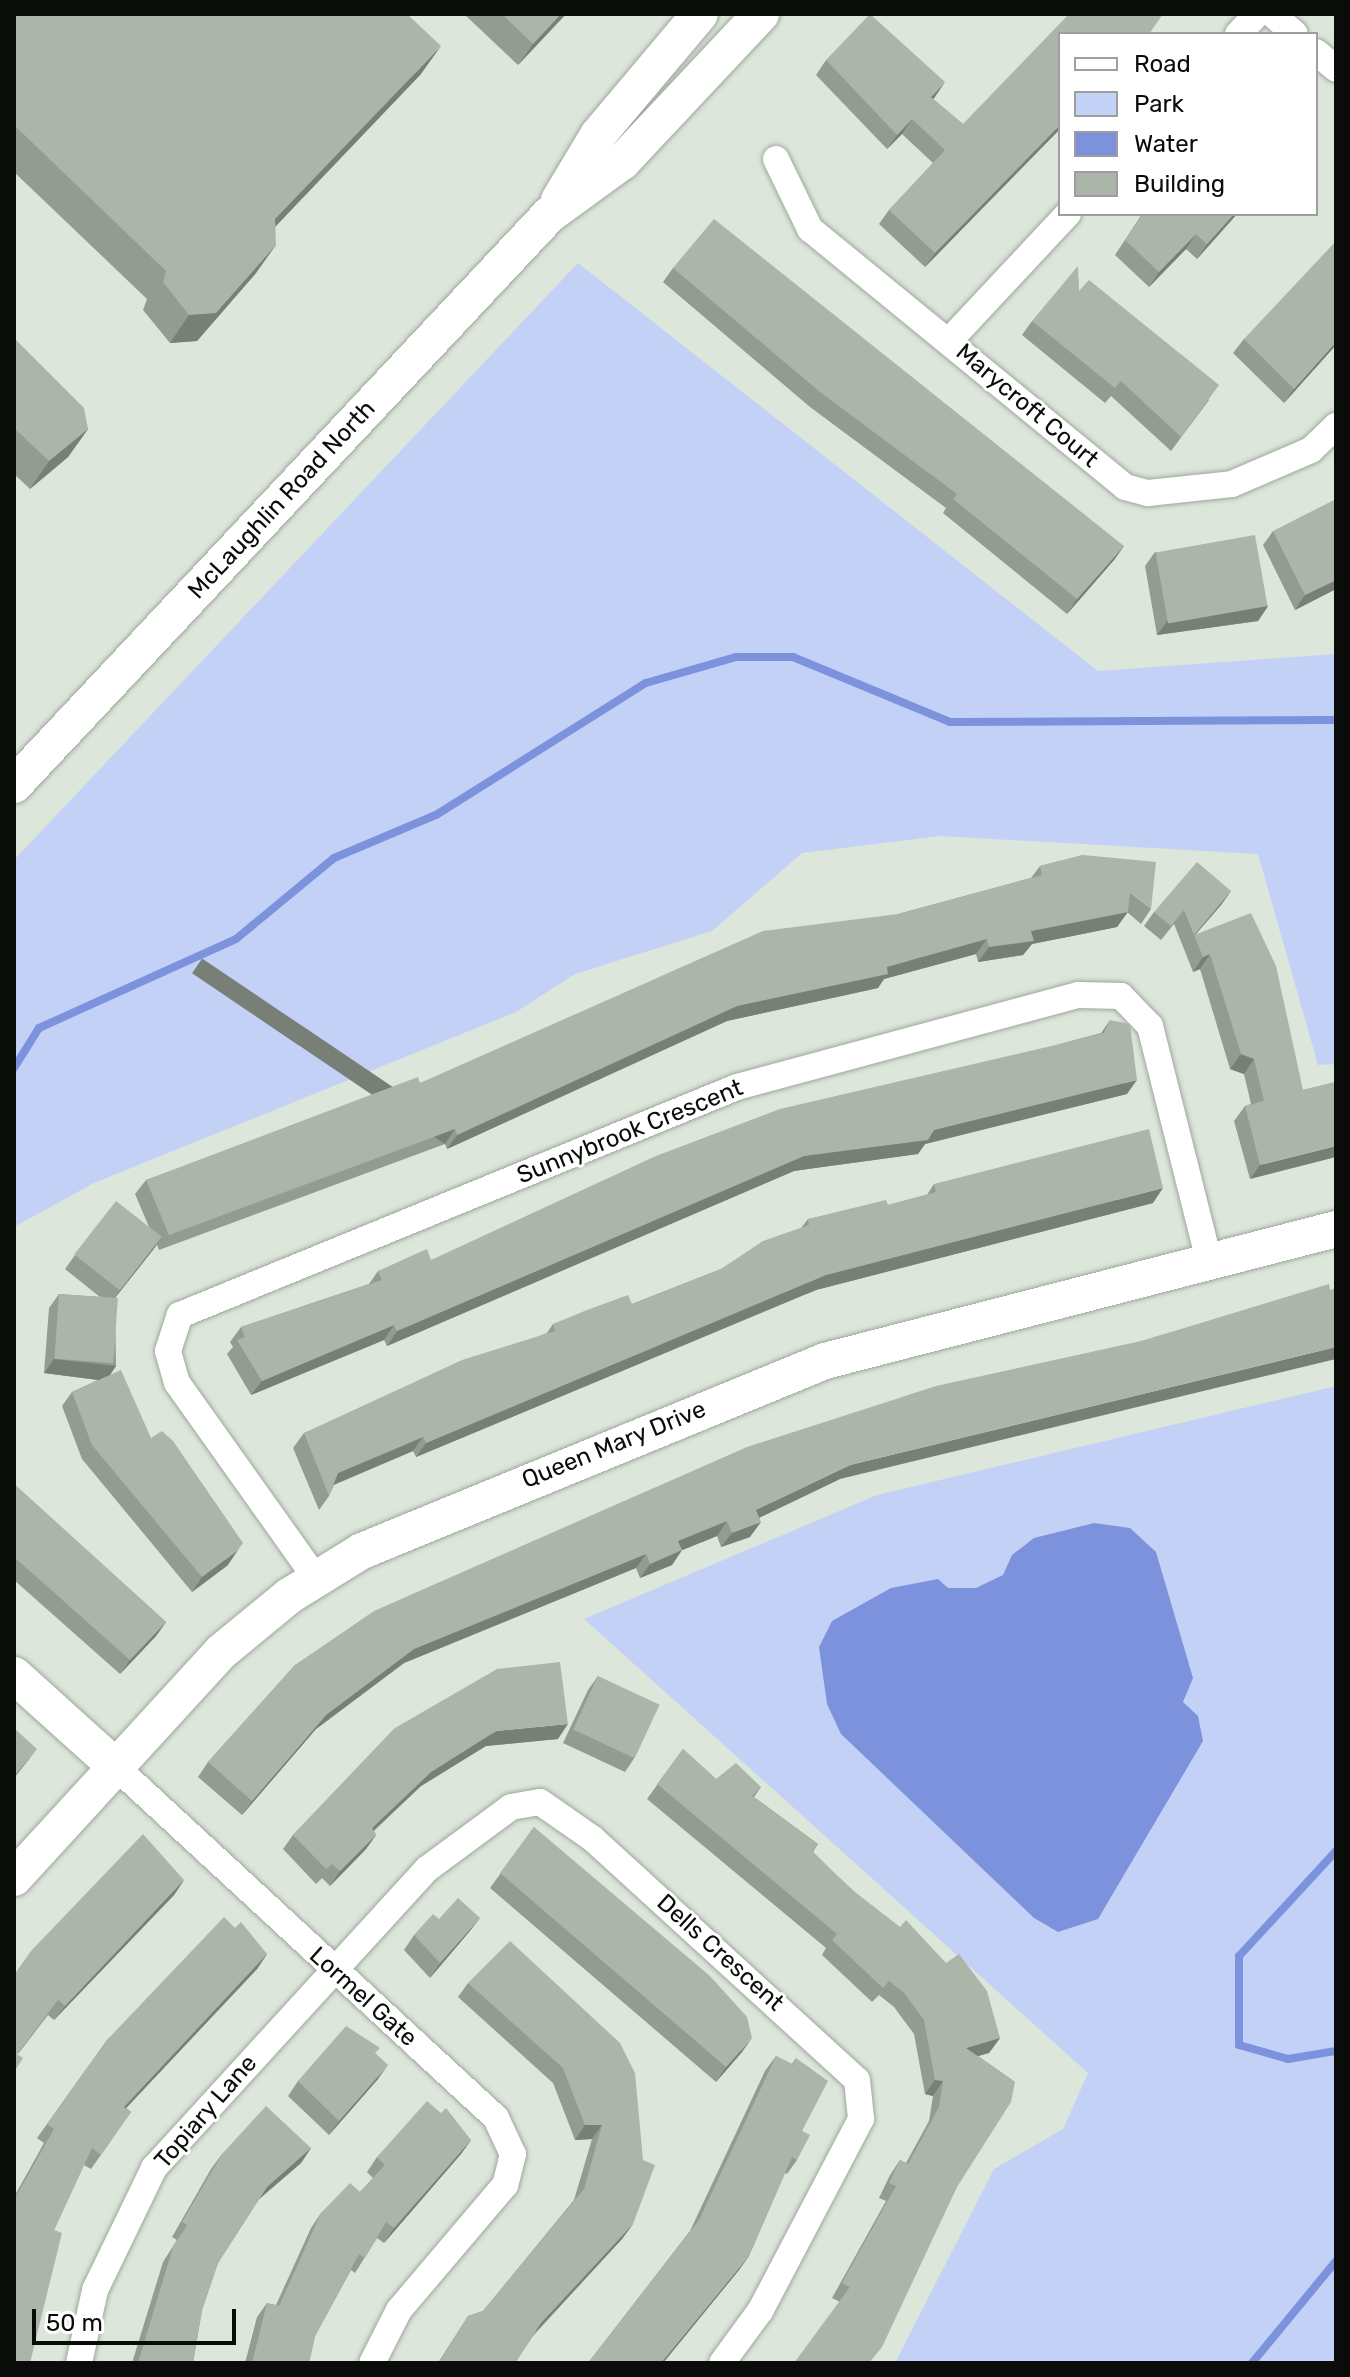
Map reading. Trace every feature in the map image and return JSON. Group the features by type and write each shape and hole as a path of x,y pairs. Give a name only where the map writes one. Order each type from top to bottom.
{"street":[{"name":"McLaughlin Road North","path":"549,215 598,135 700,14"},
{"name":"McLaughlin Road North","path":"14,785 549,215 622,162 761,14"},
{"path":"1240,32 1257,14"},
{"path":"1272,14 1293,32"},
{"path":"1318,54 1336,69"},
{"name":"Marycroft Court","path":"776,159 810,229 1125,487 1148,493 1193,491 1267,472 1311,450 1336,426"},
{"path":"949,341 1066,216"},
{"name":"Sunnybrook Crescent","path":"315,1577 177,1383 168,1351 180,1315 749,1082 1079,995 1121,996 1150,1026 1209,1261"},
{"name":"Queen Mary Drive","path":"14,1878 221,1652 315,1577 424,1522 825,1361 1336,1229"},
{"name":"Lormel Gate","path":"14,1675 332,1971 496,2118 513,2154 505,2185 399,2310 372,2363"},
{"name":"Dells Crescent","path":"332,1971 427,1869 511,1807 540,1802 564,1814 841,2060 857,2080 861,2119 771,2292 722,2363"},
{"name":"Topiary Lane","path":"79,2363 95,2290 154,2168 332,1971"}],"green space":[{"path":"578,263 1098,671 1336,654 1336,1064 1318,1065 1258,854 940,836 802,853 712,931 575,974 516,1012 94,1183 14,1227 14,860"},
{"path":"1336,1386 1336,2363 895,2363 994,2169 1063,2129 1088,2073 584,1619 877,1495"}],"water":[{"path":"1094,1523 1130,1528 1156,1552 1193,1678 1183,1702 1198,1716 1203,1741 1098,1919 1058,1932 1034,1918 841,1734 827,1704 819,1647 832,1621 891,1588 938,1579 948,1588 976,1588 1003,1575 1012,1555 1034,1538"}],"building":[{"path":"14,14 407,14 441,46 275,219 276,245 216,313 189,315 163,282 166,271 14,125"},
{"path":"502,14 561,14 533,44"},
{"path":"870,14 945,82 931,97 963,124 1069,14 1163,14 1150,32 1058,32 1058,127 935,253 889,210 945,150 912,119 897,135 826,60"},
{"path":"1142,216 1232,216 1207,244 1196,234 1159,272 1125,240"},
{"path":"714,219 1124,546 1077,599 953,499 957,494 820,392 673,268"},
{"path":"1336,241 1336,342 1294,389 1244,339"},
{"path":"1078,266 1079,291 1089,280 1219,385 1181,437 1121,381 1115,388 1032,321"},
{"path":"14,338 84,408 88,429 49,461 14,428"},
{"path":"1336,499 1336,580 1305,595 1273,531"},
{"path":"1255,535 1268,606 1168,623 1156,553"},
{"path":"1083,855 1156,862 1151,909 1130,892 1128,912 1031,931 1034,941 989,947 987,939 887,967 888,974 737,1006 457,1135 455,1129 169,1235 146,1180 418,1077 420,1083 763,931 898,914 1042,875 1040,866"},
{"path":"1197,862 1231,891 1194,935 1184,910 1171,926 1154,912"},
{"path":"1251,913 1276,966 1303,1090 1336,1082 1336,1146 1260,1165 1245,1106 1264,1101 1254,1059 1241,1054 1210,954 1203,957 1194,935"},
{"path":"1110,1020 1130,1024 1137,1080 934,1130 928,1140 804,1156 397,1331 394,1325 262,1381 237,1340 245,1337 241,1327 382,1280 378,1271 427,1249 431,1260 656,1156 780,1109 1104,1033"},
{"path":"1149,1129 1163,1188 826,1275 426,1443 423,1437 338,1473 329,1496 304,1433 462,1360 555,1331 553,1324 628,1295 632,1304 721,1269 763,1241 809,1225 808,1219 886,1200 888,1205 936,1192 934,1184"},
{"path":"116,1201 162,1237 120,1290 74,1255"},
{"path":"1329,1284 1330,1290 1336,1288 1336,1347 850,1465 756,1510 761,1522 732,1533 727,1521 678,1541 682,1550 650,1564 646,1554 414,1649 326,1715 252,1801 208,1762 295,1665 374,1611 747,1447 936,1386 1141,1341"},
{"path":"59,1294 118,1298 113,1363 54,1359"},
{"path":"121,1370 151,1438 162,1431 173,1441 243,1543 202,1577 92,1445 72,1392"},
{"path":"14,1484 166,1622 130,1660 14,1557"},
{"path":"560,1662 568,1724 496,1731 431,1772 372,1828 376,1835 340,1871 332,1864 326,1869 293,1835 395,1728 497,1669"},
{"path":"598,1676 660,1705 635,1758 573,1729"},
{"path":"14,1728 37,1749 14,1776"},
{"path":"683,1749 716,1779 736,1763 761,1787 752,1796 818,1844 812,1852 855,1892 900,1927 906,1920 946,1963 959,1954 987,1991 1000,2038 966,2048 1015,2082 1011,2102 957,2187 882,2347 869,2363 794,2363 850,2287 842,2283 896,2186 889,2183 900,2160 908,2164 939,2107 943,2081 935,2080 924,2020 904,1993 889,1981 883,1988 832,1940 837,1934 657,1784"},
{"path":"534,1827 710,1976 747,2017 752,2038 726,2067 500,1873"},
{"path":"143,1834 184,1880 65,2006 58,2000 17,2054 23,2058 14,2072 14,1975 31,1951"},
{"path":"458,1898 480,1918 440,1963 414,1935 433,1914 439,1919"},
{"path":"224,1917 235,1928 241,1922 267,1954 124,2107 131,2112 101,2155 92,2148 54,2230 62,2233 30,2363 14,2363 14,2200 54,2129 47,2124 107,2040"},
{"path":"510,1941 620,2043 635,2073 643,2160 655,2165 633,2224 541,2323 515,2363 439,2363 468,2316 483,2311 584,2189 602,2125 585,2125 563,2068 468,1983"},
{"path":"346,2026 380,2048 375,2053 388,2065 339,2121 298,2081"},
{"path":"776,2056 793,2065 796,2058 828,2081 802,2131 810,2135 797,2160 792,2157 749,2256 661,2363 588,2363 699,2220"},
{"path":"427,2101 441,2113 446,2108 471,2140 394,2228 386,2222 365,2258 359,2254 315,2336 309,2363 252,2363 267,2303 279,2306 321,2213 350,2183 360,2192 385,2165 377,2157"},
{"path":"266,2106 311,2148 267,2187 218,2263 202,2310 193,2363 138,2363 173,2247 187,2225 182,2222 222,2154"}],"waterway":[{"path":"14,1068 39,1028 236,939 334,858 436,815 646,683 736,657 793,657 950,722 1336,720"},
{"path":"1336,1851 1239,1956 1239,2045 1288,2059 1336,2051"},
{"path":"1252,2363 1336,2261"}]}
